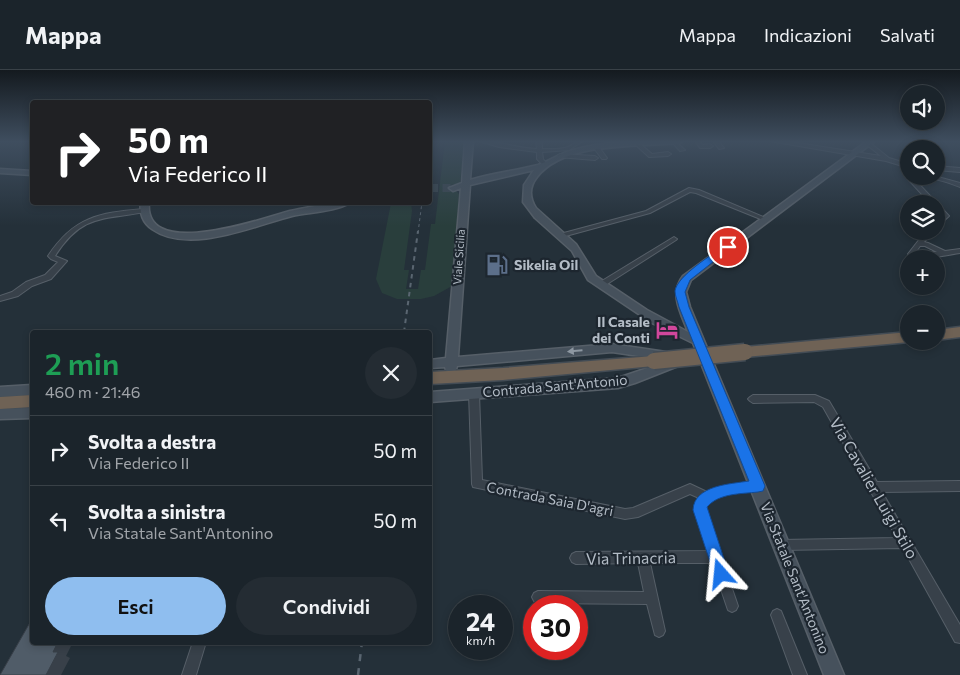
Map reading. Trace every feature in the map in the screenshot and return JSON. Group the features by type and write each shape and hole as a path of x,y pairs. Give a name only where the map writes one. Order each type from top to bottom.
{"highway":[{"path":"945,334 960,332"},
{"path":"432,378 658,361 900,338"},
{"path":"0,403 30,401"}],"street":[{"name":"Viale Sicilia","path":"450,378 465,169"},
{"path":"453,188 485,178 528,169"},
{"path":"540,169 528,186 527,201 530,207 577,250 587,273 636,308 687,336 699,350"},
{"name":"Via Statale Sant'Antonino","path":"834,169 765,219 683,283 680,292 699,350 758,486 834,675"},
{"path":"0,171 30,173"},
{"path":"945,180 960,185"},
{"path":"921,185 929,195"},
{"path":"562,235 648,212 689,190 698,191 765,219"},
{"path":"0,299 15,294 53,272 63,261 51,256 74,228 101,217 144,206 149,222 163,232 203,236 219,234 296,212 332,205"},
{"path":"601,284 674,239"},
{"path":"913,250 918,244 925,241 933,250"},
{"path":"945,252 960,251"},
{"name":"Contrada Sant'Antonio","path":"432,394 450,378 612,348 638,350 658,361 673,363 699,350"},
{"name":"Contrada Sant'Antonio","path":"432,365 474,393 618,383 631,380 666,356 699,350"},
{"path":"0,392 30,390"},
{"name":"Contrada Saia D'agri","path":"474,393 477,484 625,514 634,514 690,489 707,497"},
{"name":"Via Cavalier Luigi Stilo","path":"752,399 811,397 824,401 960,637"},
{"path":"0,414 30,413"},
{"path":"732,606 700,510 702,500 726,490 758,486"},
{"path":"874,487 960,486"},
{"path":"781,544 906,543"},
{"path":"643,557 659,631"},
{"name":"Via Trinacria","path":"576,558 716,557"},
{"path":"588,597 652,598"},
{"path":"777,615 800,675"},
{"path":"189,675 199,645"}],"green space":[{"path":"442,169 462,169 460,183 446,186 446,190 456,191 459,194 452,286 434,296 421,299 397,299 382,293 376,279 391,205 411,205 404,270 409,270 406,289 418,289 421,270 425,270 431,224 435,224"}],"building":[{"path":"30,622 30,645 56,645 53,652 58,652 46,675 0,675"}],"tunnel":[{"path":"432,188 453,188"}],"railway":[{"path":"418,233 422,205"},
{"path":"404,330 418,231"},
{"path":"358,675 362,645"}],"place":[{"name":"Sikelia Oil","path":"497,265"},
{"name":"Il Casale dei Conti","path":"667,330"}],"route":[{"path":"721,574 700,510 702,500 726,490 758,486 684,307 680,292 681,286 687,278 728,247"}]}
